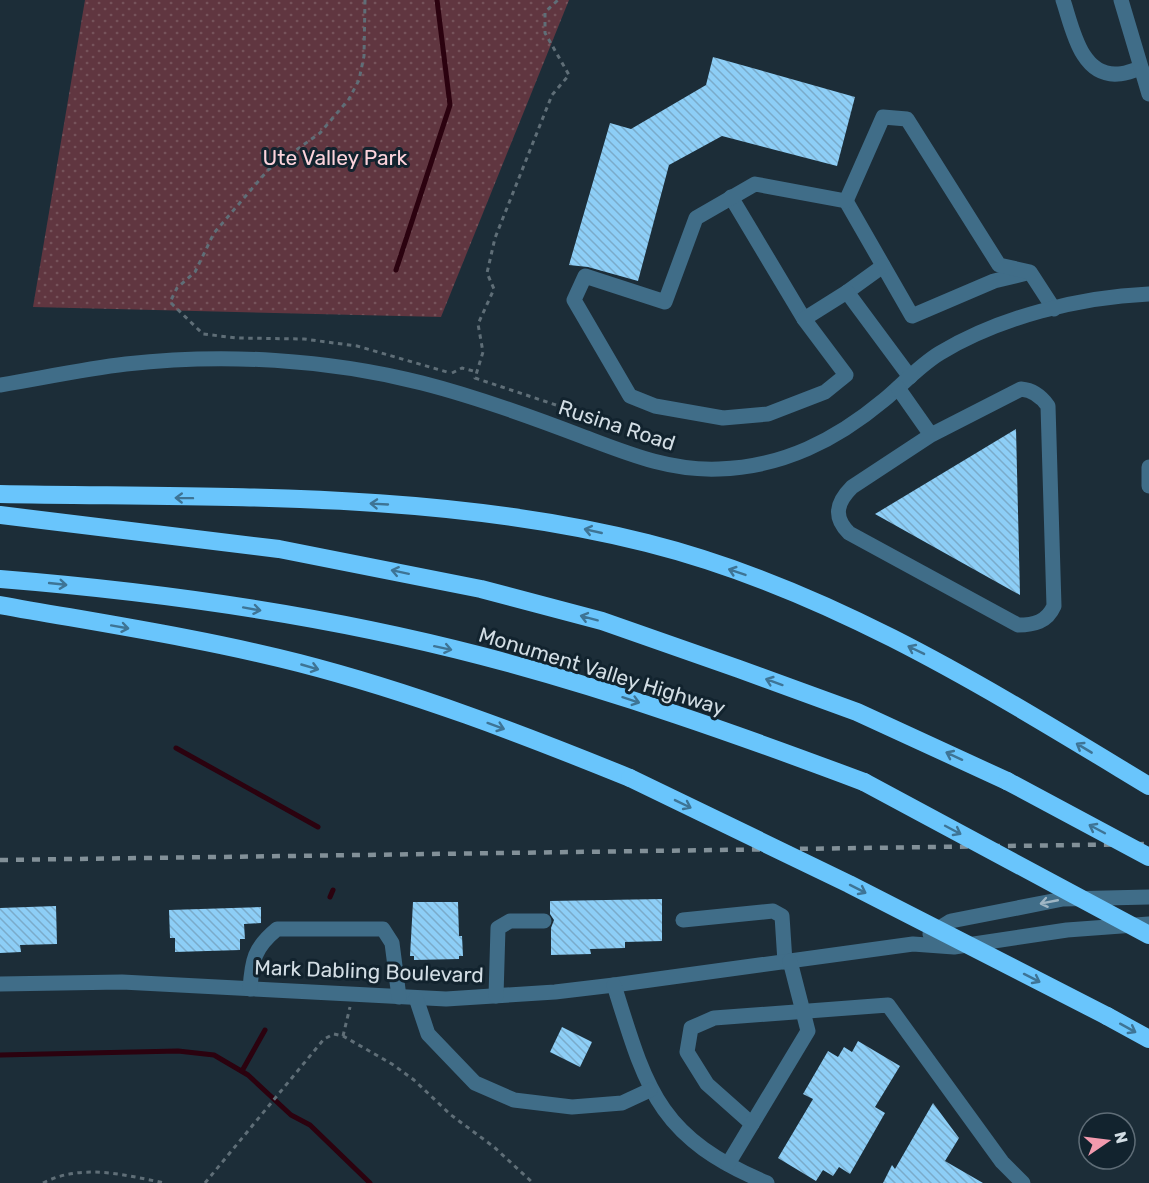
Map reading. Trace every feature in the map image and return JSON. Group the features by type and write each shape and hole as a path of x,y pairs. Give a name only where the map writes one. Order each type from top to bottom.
{"highway":[{"path":"0,494 350,502 457,509 555,522 650,544 738,572 828,606 933,658 1142,782"},
{"name":"Monument Valley Highway","path":"0,515 279,549 374,566 503,595 602,621 856,712 1007,781 1149,857"},
{"name":"Monument Valley Highway","path":"0,579 212,602 332,623 481,656 699,722 864,782 1149,935"},
{"path":"0,605 182,638 299,663 407,694 545,743 630,778 849,884 1149,1039"}],"street":[{"path":"1063,0 1072,32 1084,56 1100,69 1117,75 1143,62"},
{"path":"1121,0 1143,62 1149,94"},
{"path":"846,201 884,117 907,119 999,265 1030,272 1054,309"},
{"path":"731,197 804,319 846,375 825,392 768,414 723,418 655,406 630,396 574,300 585,276 665,302 696,218 731,197 755,184 846,201 912,316 994,281 1030,272"},
{"path":"804,319 884,266"},
{"path":"847,292 910,377"},
{"name":"Rusina Road","path":"0,386 95,368 180,360 313,364 375,373 424,384 522,415 621,452 688,469 751,466 785,459 814,448 845,429 937,355 967,339 1054,309 1094,300 1149,294"},
{"path":"898,388 931,435"},
{"path":"1021,388 1043,399 1047,406 1054,606 1043,620 1032,625 1018,625 849,533 840,524 837,516 842,497 852,487 931,435 1021,388"},
{"path":"1149,467 1149,486"},
{"name":"Mark Dabling Boulevard","path":"913,944 951,921 1063,899 1149,897"},
{"path":"683,920 773,911 782,916 788,961 808,1031 728,1164"},
{"path":"496,996 498,928 510,921 544,921"},
{"name":"Mark Dabling Boulevard","path":"0,984 122,982 416,998 496,996 614,985 913,944 954,947 1067,930 1149,924"},
{"path":"250,989 252,958 265,939 276,929 384,929 392,943 399,997"},
{"path":"614,985 638,1064 650,1090 664,1111 704,1151 767,1183"},
{"path":"416,998 428,1034 475,1083 514,1100 572,1107 622,1103 650,1090"},
{"path":"752,1124 707,1084 687,1052 691,1028 714,1018 888,1005 1002,1162 1022,1183"}],"path":[{"path":"237,338 203,334 170,302 177,288 195,273 214,234 268,170 320,133 349,99 359,80 364,57 365,0"},
{"path":"556,405 475,378 483,352 478,324 494,289 487,273 495,238 552,96 569,75 545,33 545,12 558,0"},
{"path":"452,373 462,368 477,372"},
{"path":"343,1036 350,1006"},
{"path":"205,1183 324,1039 334,1034 343,1036 414,1080 451,1115 494,1147 533,1183"},
{"path":"43,1183 63,1175 86,1171 165,1183"}],"green space":[{"name":"Ute Valley Park","path":"85,0 569,0 441,317 33,307"}],"building":[{"path":"713,57 855,97 837,166 722,136 669,165 638,281 588,267 569,265 610,123 631,129 706,85"},
{"path":"1016,429 1020,595 875,514"},
{"path":"662,899 662,941 625,942 625,948 590,949 591,954 551,955 551,928 554,920 550,914 550,901"},
{"path":"413,902 458,902 459,936 462,936 463,956 459,956 459,959 414,960 414,956 410,956"},
{"path":"56,906 57,944 20,945 21,952 0,953 0,908"},
{"path":"261,907 261,923 244,924 245,939 240,939 240,950 175,952 175,938 170,938 169,910"},
{"path":"562,1027 592,1042 580,1067 550,1052"},
{"path":"858,1041 900,1066 875,1107 885,1113 850,1174 839,1167 833,1176 823,1170 816,1181 778,1158 813,1099 803,1094 828,1051 838,1057 844,1047 852,1052"},
{"path":"933,1103 959,1138 945,1161 983,1183 883,1183 892,1165 895,1169"}],"waterway":[{"path":"396,270 450,105 437,0"},
{"path":"176,748 318,827"},
{"path":"330,897 333,890"},
{"path":"242,1071 265,1030"},
{"path":"0,1055 178,1051 214,1055 248,1075 291,1115 310,1125 370,1183"}],"railway":[{"path":"0,860 1149,844"}]}
